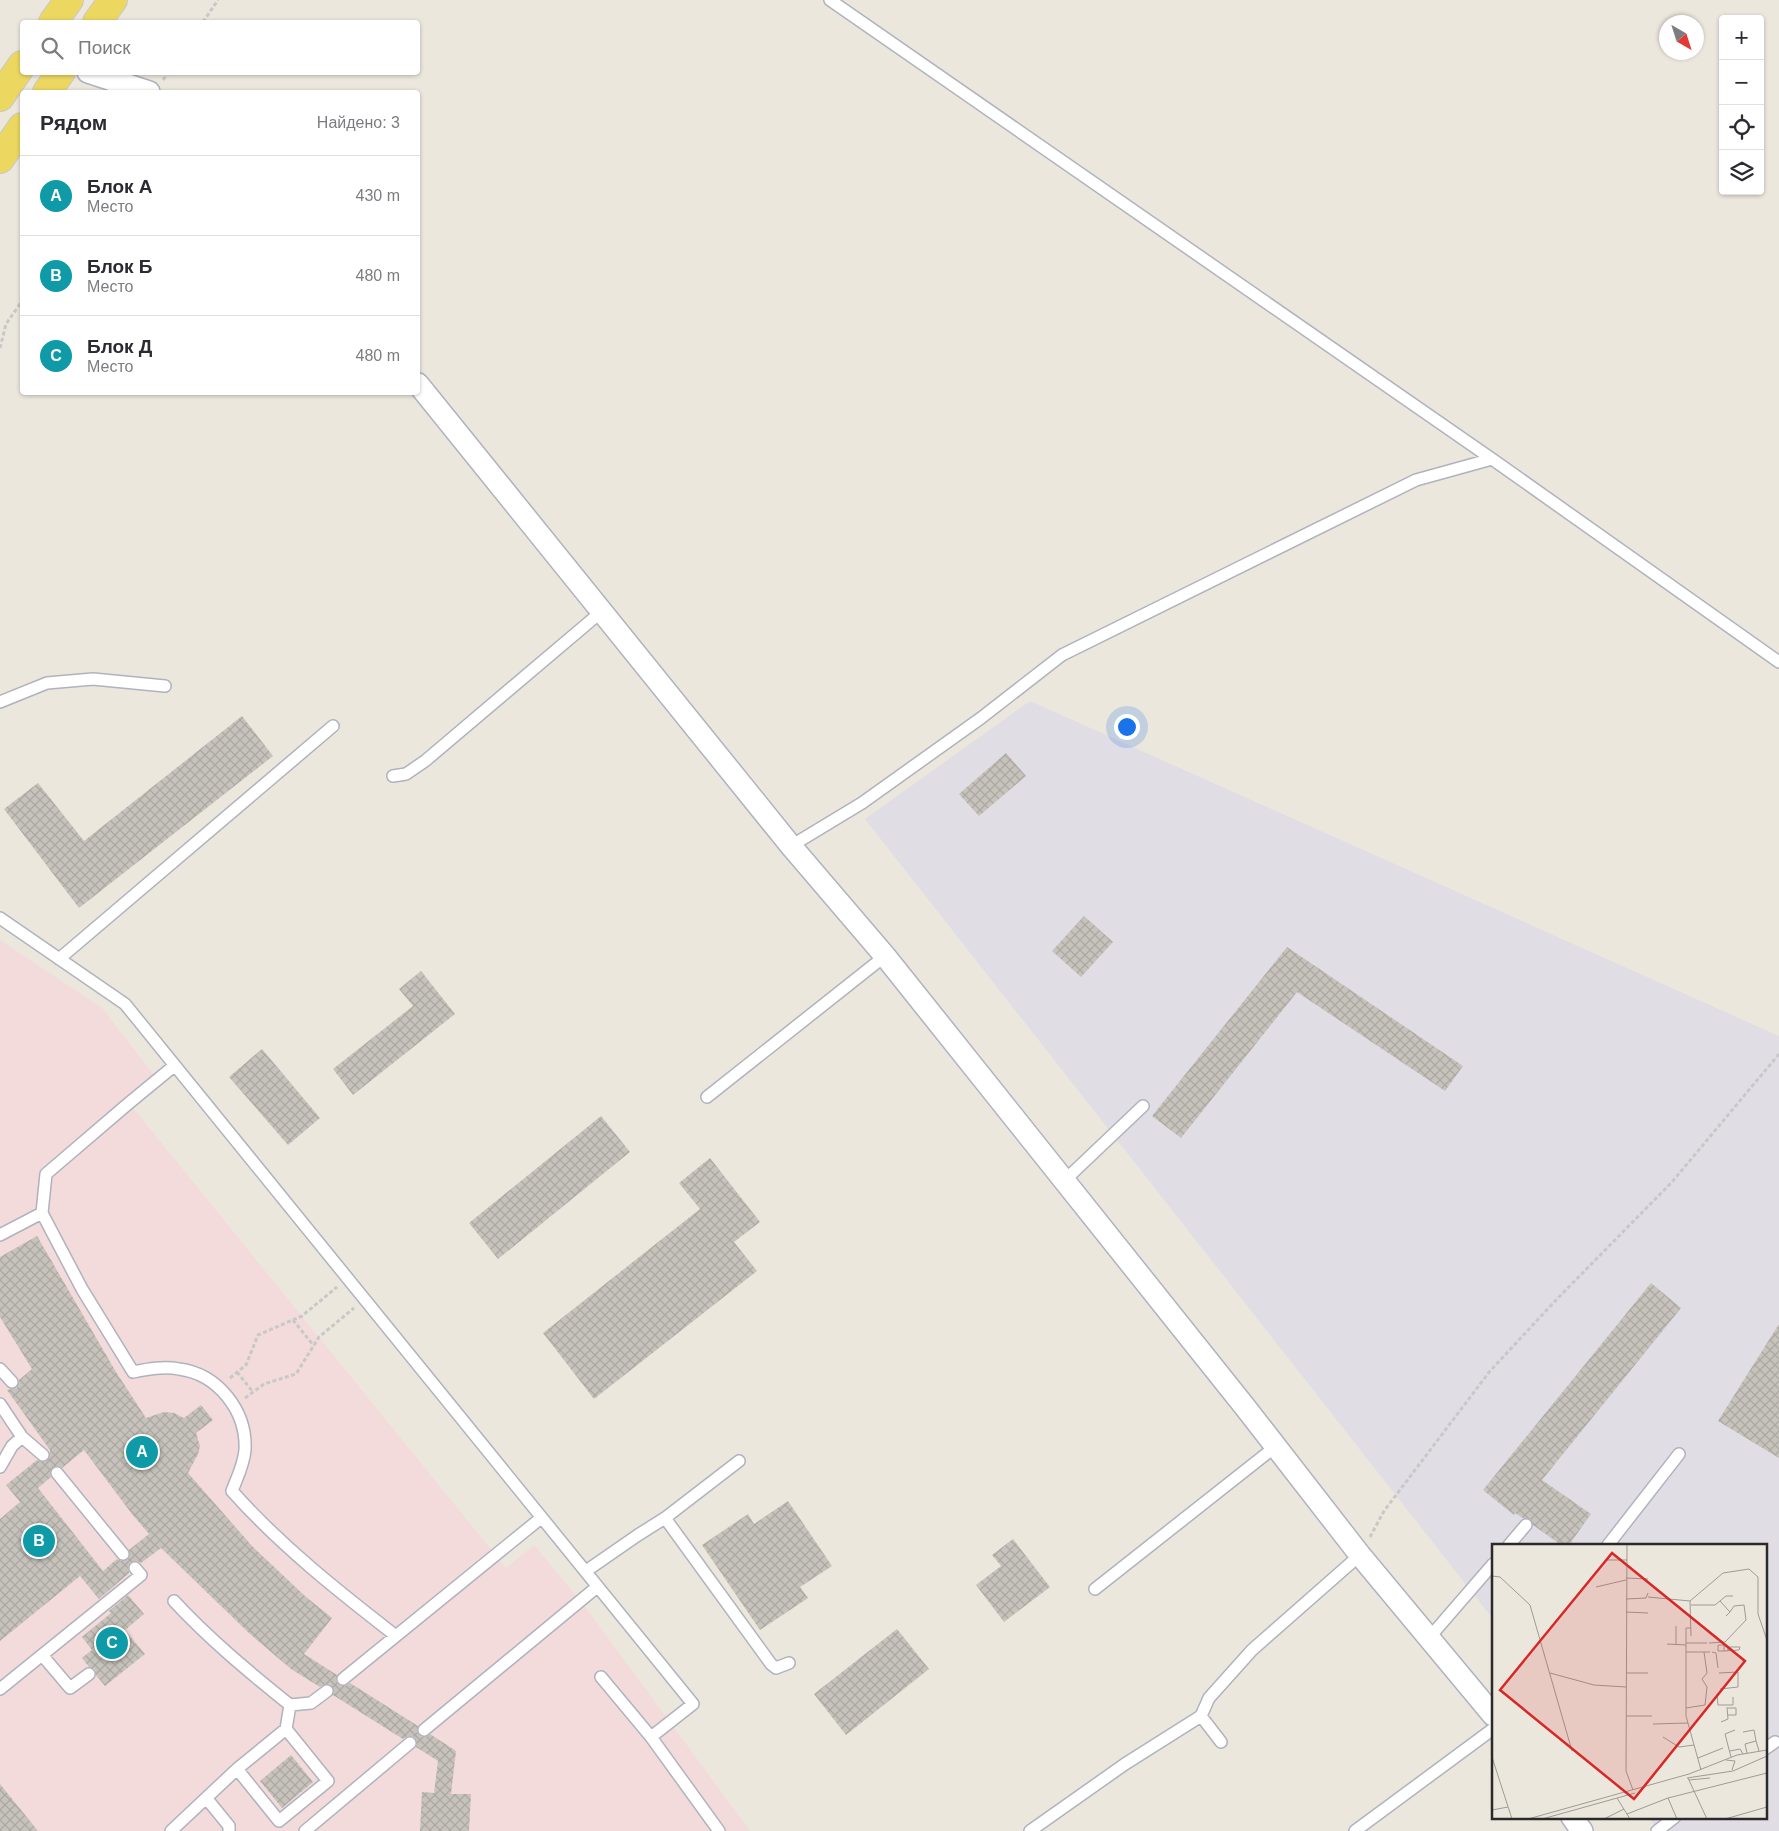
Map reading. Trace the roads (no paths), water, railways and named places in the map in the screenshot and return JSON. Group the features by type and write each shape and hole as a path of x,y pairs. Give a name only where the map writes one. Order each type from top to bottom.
{"main road":[{"path":"54,20 68,0"},
{"path":"98,20 113,0"},
{"path":"0,97 20,68"},
{"path":"48,90 59,75"},
{"path":"0,159 20,130"}],"street":[{"path":"97,75 144,90"},
{"path":"420,386 791,846 885,956 1360,1556 1491,1708"},
{"path":"1573,1818 1582,1831"}],"lane":[{"path":"830,0 1492,459 1779,662"},
{"path":"791,846 862,803 981,718 1062,655 1416,480 1492,459"},
{"path":"393,776 406,774 425,761 601,612"},
{"path":"0,702 46,683 93,679 165,686"},
{"path":"58,959 333,726"},
{"path":"0,918 124,1004 693,1704 652,1737"},
{"path":"707,1098 885,956"},
{"path":"174,1066 46,1174 42,1213 82,1289 133,1372 156,1368 179,1369 199,1374 219,1387 235,1406 243,1428 245,1451 232,1491 284,1545 339,1592 396,1636"},
{"path":"1064,1181 1143,1106"},
{"path":"0,1235 42,1213"},
{"path":"0,1368 12,1382"},
{"path":"0,1404 22,1437 43,1455"},
{"path":"0,1467 12,1446 22,1437"},
{"path":"1095,1589 1275,1447"},
{"path":"1609,1544 1679,1454"},
{"path":"586,1571 638,1534 665,1518 739,1461"},
{"path":"57,1472 123,1554"},
{"path":"343,1679 541,1518"},
{"path":"665,1518 771,1664 776,1668 789,1663"},
{"path":"1510,1544 1526,1525"},
{"path":"1030,1831 1125,1764 1201,1716 1209,1698 1252,1650 1360,1556"},
{"path":"1429,1638 1492,1565"},
{"path":"0,1689 140,1575 135,1568"},
{"path":"424,1730 597,1586"},
{"path":"174,1601 220,1646 290,1705 311,1703 327,1692"},
{"path":"42,1656 70,1688 88,1674"},
{"path":"601,1678 652,1737 719,1831"},
{"path":"171,1831 237,1769 286,1729 290,1705"},
{"path":"1201,1716 1221,1742"},
{"path":"237,1769 279,1821 293,1810 328,1781 286,1729"},
{"path":"1355,1831 1492,1730"},
{"path":"1766,1748 1775,1742"},
{"path":"305,1831 410,1743"},
{"path":"207,1799 229,1826 229,1831"},
{"path":"1657,1831 1674,1818"}],"place":[{"name":"Блок А","path":"142,1452"},
{"name":"Блок Б","path":"39,1541"},
{"name":"Блок Д","path":"112,1643"}]}
